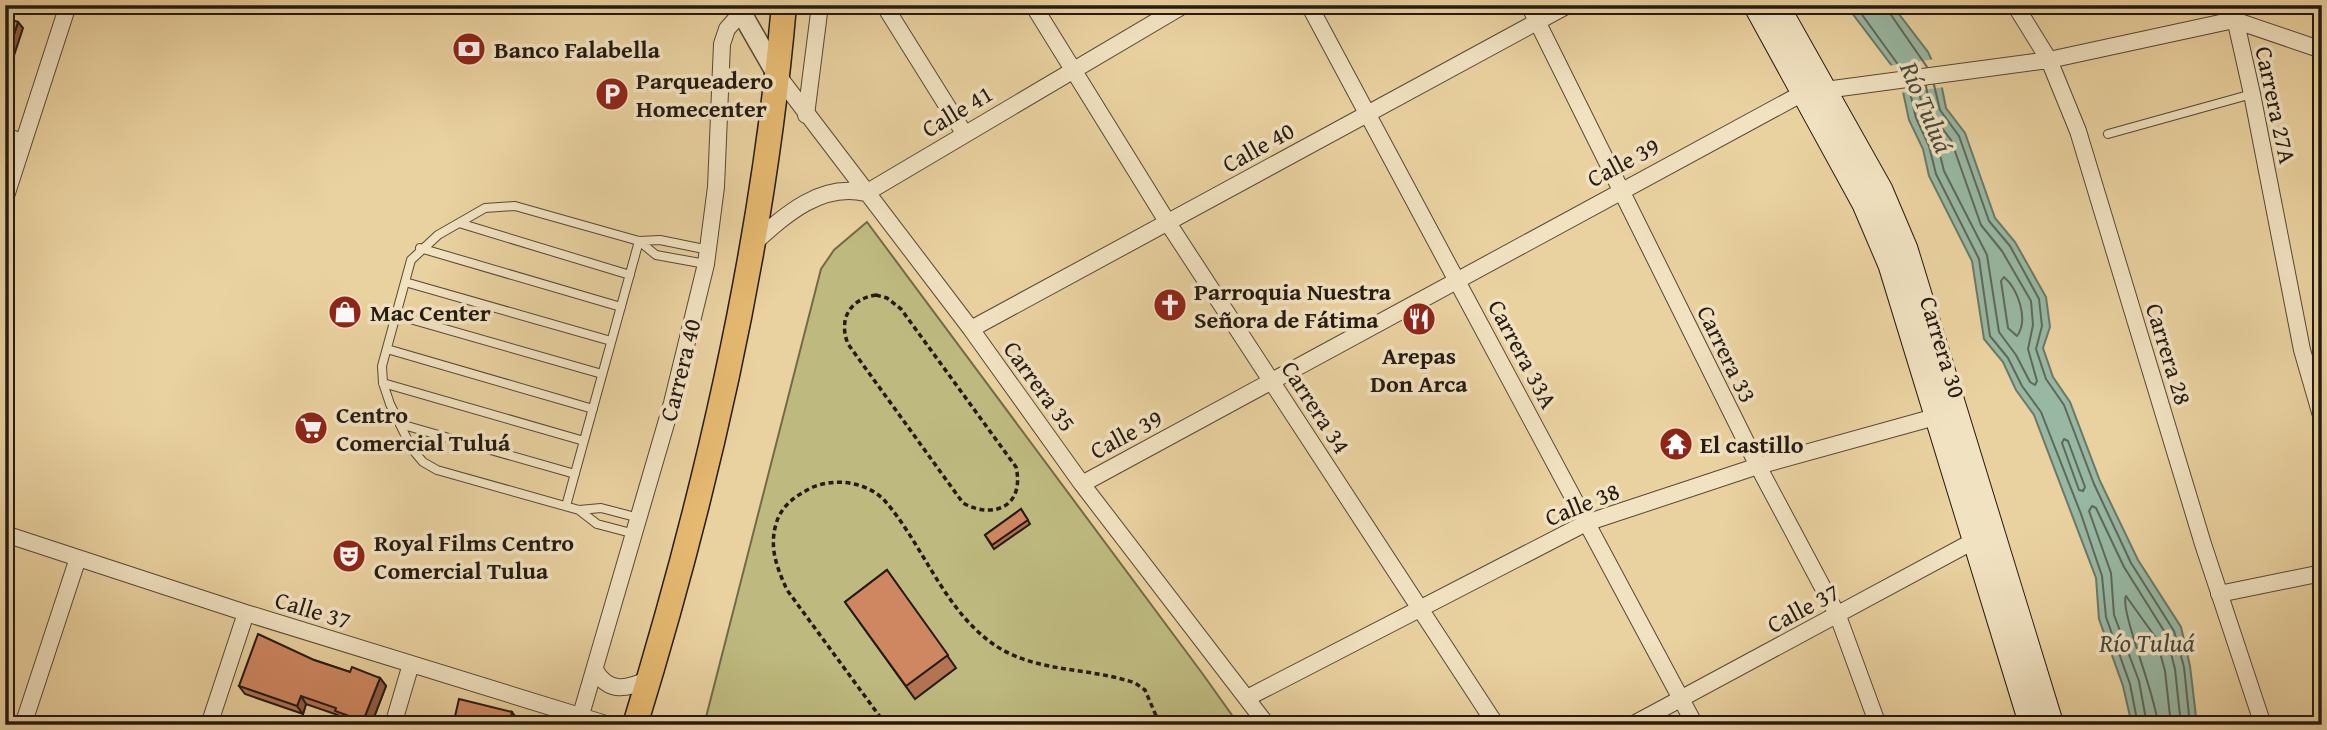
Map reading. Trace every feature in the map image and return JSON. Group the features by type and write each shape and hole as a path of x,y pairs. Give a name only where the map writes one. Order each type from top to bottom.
{"main road":[{"name":"Carrera 40","path":"635,725 729,372 753,244 783,5"},
{"name":"Carrera 30","path":"1755,5 1813,91"},
{"name":"Carrera 30","path":"1777,5 1878,236 1947,413 1984,536 2031,725"},
{"name":"Carrera 30","path":"1984,536 2052,725"}],"street":[{"path":"5,199 67,8 50,5"},
{"path":"806,115 820,5"},
{"path":"884,5 964,133"},
{"name":"Carrera 34","path":"1032,5 1168,223 1496,725"},
{"name":"Calle 41","path":"866,193 1073,68 1184,5"},
{"name":"Carrera 33A","path":"1309,5 1695,725"},
{"name":"Carrera 33","path":"1529,5 1758,466 1838,616 1878,725"},
{"name":"Calle 40","path":"971,329 1568,5"},
{"name":"Carrera 28","path":"2015,5 2049,60 2078,131 2219,594 2263,725"},
{"path":"739,8 776,73"},
{"name":"Carrera 40","path":"580,720 672,403 707,257 715,200 722,44 739,8"},
{"path":"2233,13 2322,50"},
{"name":"Calle 39","path":"1082,484 1620,189 1813,91 2049,60 2233,13"},
{"name":"Carrera 27A","path":"2233,13 2252,94 2302,350 2322,419"},
{"name":"Carrera 35","path":"776,73 971,329 1082,484 1267,725"},
{"path":"5,136 23,142"},
{"path":"753,244 780,220 825,193 848,188 866,193"},
{"name":"Calle 38","path":"1247,698 1420,606 1587,523 1758,466 1947,413"},
{"name":"Calle 37","path":"5,534 580,720 609,725"},
{"name":"Calle 37","path":"1632,725 1984,536"},
{"path":"23,725 78,558"},
{"path":"2219,594 2322,573"},
{"path":"209,725 246,613"},
{"path":"393,725 411,664"},
{"path":"596,670 602,682 610,687 632,687 649,679"}],"lane":[{"path":"2108,134 2252,94"},
{"path":"635,534 597,524 579,510 437,470 423,462 412,449 400,424 383,383 382,366 411,260 421,248 485,208 515,206 639,242 656,255 707,257"},
{"path":"459,223 630,275"},
{"path":"639,242 660,240 707,257"},
{"path":"566,506 639,242"},
{"path":"421,248 621,307"},
{"path":"405,282 611,341"},
{"path":"397,315 602,374"},
{"path":"387,349 593,409"},
{"path":"383,383 584,441"},
{"path":"400,424 575,474"},
{"path":"579,510 601,508 639,518"}],"path":[{"path":"876,295 898,305 1015,465 1017,489 1005,505 985,512 963,503 848,344 844,321 854,303 876,295"},
{"path":"886,725 787,590 778,571 772,545 779,515 796,496 819,484 850,483 884,500 964,618 988,641 1012,656 1035,664 1135,683 1145,690 1160,725"}],"shaded area":[{"path":"867,222 1239,725 704,725 821,269 834,250"}],"water":[{"name":"Río Tuluá","path":"1846,5 1892,5 1928,52 1940,78 1946,108 1965,133 1995,218 2015,242 2046,297 2050,327 2043,348 2053,377 2070,402 2100,481 2138,560 2181,627 2190,666 2197,725 2132,725 2123,686 2099,619 2096,578 2034,415 2016,390 2003,362 1984,339 1972,261 1929,176 1923,149 1909,120 1902,87 1892,66"}],"pier":[{"path":"1935,59 1945,87 1900,93 1888,66"}],"building":[{"path":"5,17 18,22 5,62"},
{"path":"1021,509 1028,520 992,545 985,535"},
{"path":"887,570 948,655 906,686 845,602"},
{"path":"258,634 314,660 350,672 352,667 380,678 363,721 301,696 297,706 239,686"},
{"path":"459,699 512,712 509,725 453,725"}],"place":[{"name":"Banco Falabella","path":"469,49"},
{"name":"Parqueadero Homecenter","path":"612,94"},
{"name":"Parroquia Nuestra Señora de Fátima","path":"1170,305"},
{"name":"Mac Center","path":"345,312"},
{"name":"Arepas Don Arca","path":"1419,319"},
{"name":"Centro Comercial Tuluá","path":"311,428"},
{"name":"El castillo","path":"1676,444"},
{"name":"Royal Films Centro Comercial Tulua","path":"349,556"}]}
